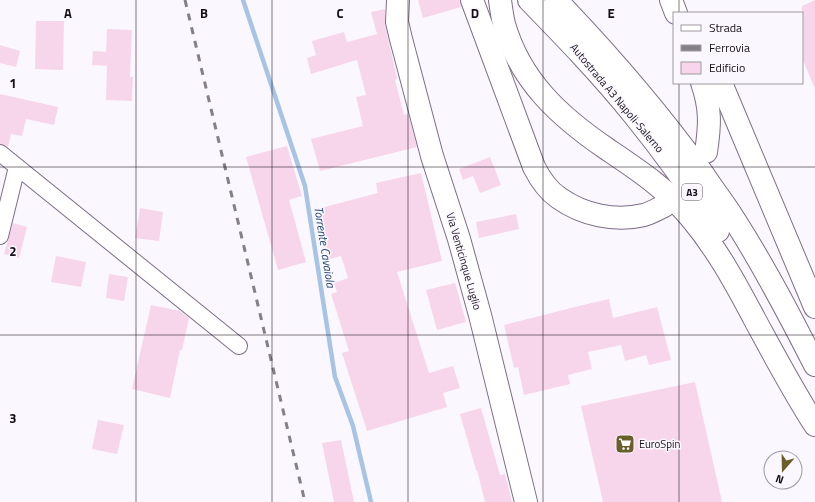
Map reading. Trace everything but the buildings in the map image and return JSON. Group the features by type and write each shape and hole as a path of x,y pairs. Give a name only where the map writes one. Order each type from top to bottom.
{"main road":[{"name":"Via Venticinque Luglio","path":"383,0 397,22"},
{"name":"Via Venticinque Luglio","path":"398,0 397,22 432,156 459,239 480,315 526,502"},
{"path":"472,0 534,167 540,179 547,188 558,198 571,205 603,217 624,218 645,215 664,206"},
{"path":"500,0 504,23 511,44 517,59 531,82 551,104 576,127 640,170 668,192 691,218 729,272 794,392 815,425"},
{"name":"Autostrada A3 Napoli-Salerno","path":"529,0 563,35 633,113 683,179 738,261 760,301 815,412"},
{"name":"Autostrada A3 Napoli-Salerno","path":"556,0 585,29 647,101 680,143 727,208 772,281 815,365"},
{"path":"671,0 676,12"},
{"path":"686,0 692,12"},
{"path":"702,84 707,97 710,114 710,129 706,152"},
{"path":"721,84 815,307"}],"street":[{"path":"0,153 239,346"},
{"path":"0,236 17,167"}],"waterway":[{"name":"Torrente Cavaiola","path":"243,0 305,186 335,377 353,426 371,502"}],"railway":[{"path":"185,0 305,502"}],"place":[{"name":"EuroSpin","path":"625,444"}]}
